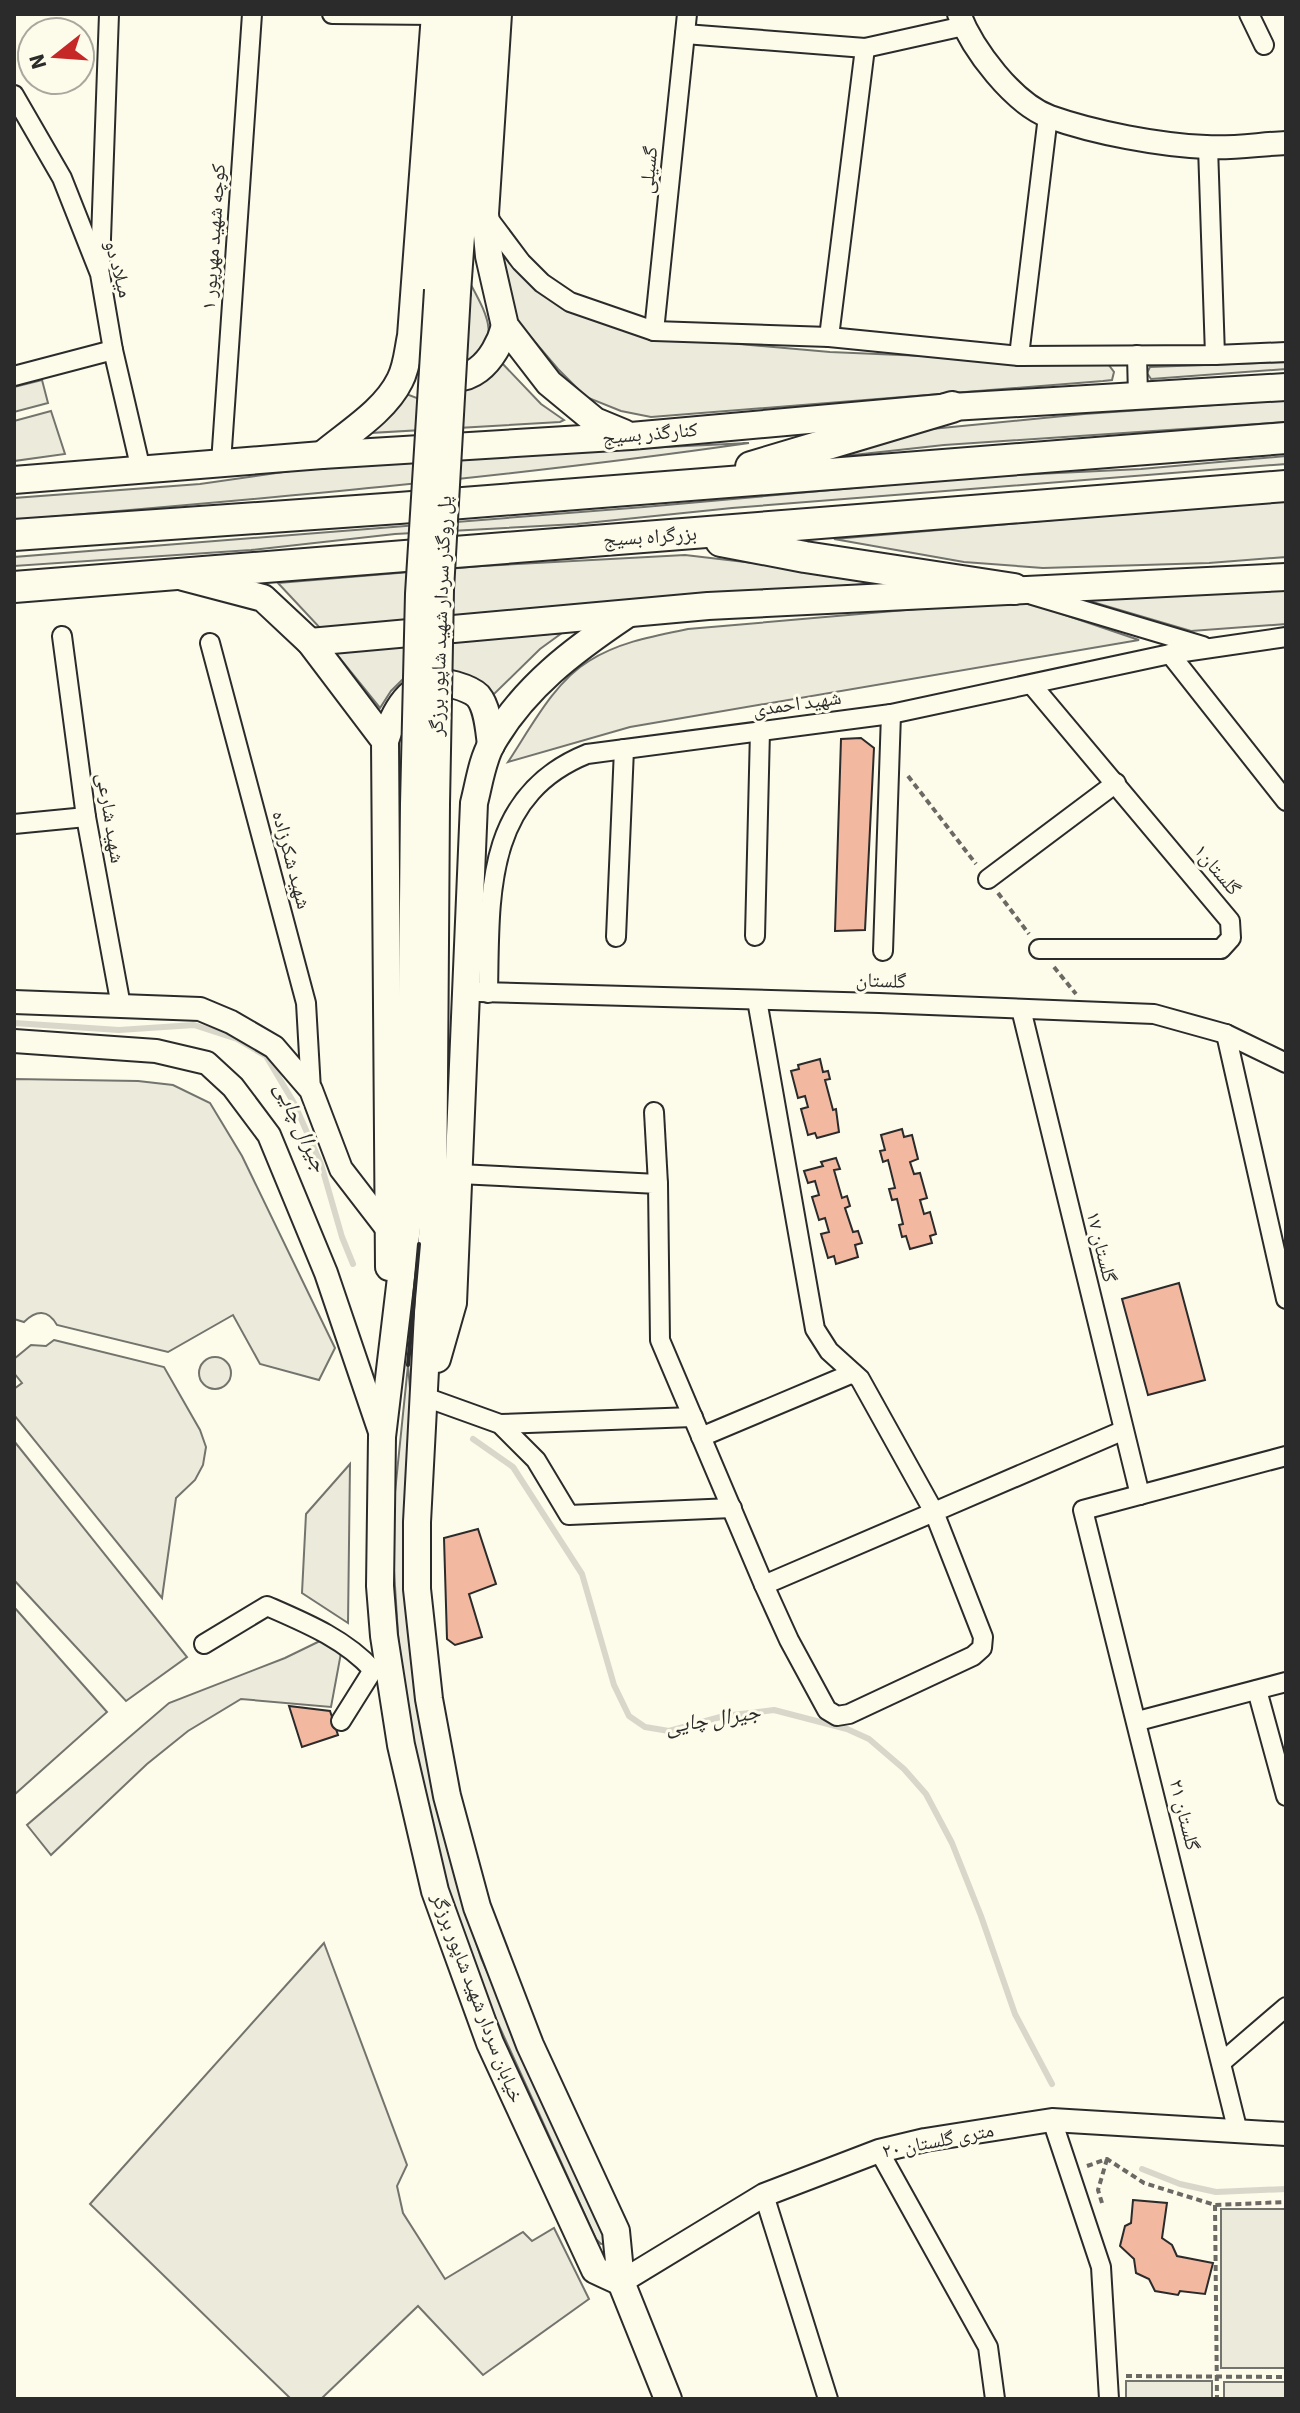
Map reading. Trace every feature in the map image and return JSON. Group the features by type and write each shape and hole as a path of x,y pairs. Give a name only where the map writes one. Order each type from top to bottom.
{"highway":[{"path":"695,483 952,407"},
{"path":"14,535 1286,438"},
{"name":"بزرگراه بسیج","path":"14,587 1286,486"},
{"path":"684,534 805,557 1014,589"}],"main road":[{"path":"322,455 393,393 402,376 411,336 435,14"},
{"name":"پل روگذر سردار شهید شاپور برزگر","path":"392,1350 410,1202 425,804 440,590 456,14"},
{"name":"پل روگذر سردار شهید شاپور برزگر","path":"448,291 477,14"},
{"path":"498,14 485,214 489,256 505,326 549,383 566,398 595,421 631,436"},
{"path":"411,336 422,359 434,371 445,377 460,379 484,366 501,341 505,326"},
{"name":"کنارگذر بسیج","path":"14,480 322,455 631,436 952,407 1286,387"},
{"path":"175,575 263,598 310,642 385,741"},
{"path":"310,642 708,606 1286,577"},
{"path":"425,1397 453,1303 459,1174 476,992 474,803 491,745 522,700 577,648 627,614"},
{"path":"392,1350 388,1230 385,741 393,716 402,701 422,687 447,683 462,687 478,697 488,719 491,745"},
{"name":"پل روگذر سردار شهید شاپور برزگر","path":"425,804 433,1218 425,1397"},
{"name":"خیابان سردار شهید شاپور برزگر","path":"392,1350 382,1437 381,1668 410,1794 435,1891 463,1974 509,2087 595,2270 621,2282"},
{"name":"خیابان سردار شهید شاپور برزگر","path":"425,1397 417,1522 417,1589 429,1699 447,1796 477,1907 530,2045 616,2231 621,2282 668,2399"}],"street":[{"path":"100,274 109,14"},
{"name":"کوچه شهید مهرپور ۱","path":"221,463 252,14"},
{"path":"332,14 435,14"},
{"name":"گسیلی","path":"654,331 687,14"},
{"path":"1249,14 1264,45"},
{"path":"685,34 865,48 961,20 1001,83 1048,116 1131,138 1208,147 1286,143"},
{"path":"829,337 865,48"},
{"name":"میلاد دو","path":"14,95 62,178 100,274 113,350 141,470"},
{"path":"1019,356 1048,116"},
{"path":"1208,147 1215,355"},
{"path":"485,214 521,262 542,283 570,302 654,331 829,337 1019,356 1286,352"},
{"path":"14,376 113,350"},
{"path":"1137,355 1138,396"},
{"path":"1014,589 1209,647"},
{"name":"شهید شارعی","path":"62,636 86,817 121,1006"},
{"name":"شهید احمدی","path":"476,992 490,890 506,835 519,805 561,765 587,754 891,714 1170,654 1286,637"},
{"name":"شهید شکرزاده","path":"210,643 306,1003 311,1090"},
{"path":"1170,654 1286,801"},
{"name":"گلستان۱","path":"1032,685 1230,921 1231,938 1221,949 1039,949"},
{"path":"883,951 891,714"},
{"path":"755,936 760,731"},
{"path":"616,937 624,749"},
{"path":"988,879 1116,783"},
{"path":"14,824 86,817"},
{"name":"گلستان","path":"476,992 1154,1014 1226,1034 1286,1063"},
{"path":"654,1112 660,1340 789,1640 827,1710 837,1716 849,1714 973,1656 982,1648 983,1637 934,1512 860,1379 829,1351 815,1329 757,1000"},
{"path":"14,1002 200,1009 231,1022 274,1047 311,1090 341,1169 388,1230"},
{"name":"گلستان ۱۷","path":"1021,1009 1140,1495"},
{"path":"1226,1034 1281,1257 1286,1299"},
{"path":"14,1041 156,1051 207,1063 233,1087 269,1135 326,1273 382,1437"},
{"path":"459,1174 658,1184"},
{"path":"701,1437 853,1373"},
{"path":"425,1397 500,1424 693,1417"},
{"path":"500,1424 536,1460 569,1515 732,1508"},
{"path":"764,1585 1122,1431"},
{"path":"1140,1495 1286,1456"},
{"name":"گلستان ۲۱","path":"1140,1495 1083,1510 1238,2132"},
{"path":"204,1644 267,1606 319,1628 381,1668 341,1721"},
{"path":"1138,1721 1286,1682"},
{"path":"1257,1690 1286,1796"},
{"path":"1222,2062 1286,2007"},
{"path":"1052,2120 1101,2267 1109,2399"},
{"name":"۲۰ متری گلستان","path":"621,2282 764,2195 879,2151 925,2140 1052,2120 1286,2134"},
{"path":"879,2151 988,2347 995,2399"},
{"path":"764,2195 828,2399"}],"path":[{"path":"1069,2172 1107,2159 1144,2183 1215,2205 1286,2202"},
{"path":"1215,2205 1217,2399"},
{"path":"1107,2376 1286,2377"}],"shaded area":[{"path":"492,239 519,271 650,336 830,352 1108,364 1114,372 1112,380 1103,381 651,417 621,411 586,397 517,321 500,276"},
{"path":"470,283 486,316 488,337 477,355 464,362"},
{"path":"500,361 541,404 564,420 369,433 401,392 427,402"},
{"path":"1286,362 1286,369 1151,379 1147,373 1150,367"},
{"path":"42,380 48,403 14,412 14,387"},
{"path":"1286,400 1286,422 944,445 817,459 901,432 1084,414"},
{"path":"51,411 65,454 14,461 14,421"},
{"path":"749,443 474,477 14,520 14,498 200,484 353,462"},
{"path":"1286,456 1286,464 732,508 577,524 395,534 251,550 14,566 14,557 976,477 1141,469"},
{"path":"1286,500 1286,557 1209,563 1043,568 964,562 834,539"},
{"path":"685,555 905,581 320,628 278,583 482,566"},
{"path":"1286,587 1286,624 1191,631 1079,598"},
{"path":"1021,600 1139,640 630,727 508,762 565,681 600,654 625,644 688,629"},
{"path":"562,633 540,649 492,696 405,677 380,708 334,651"},
{"path":"14,1079 138,1081 173,1085 210,1103 242,1156 335,1348 319,1380 260,1364 233,1315 168,1352 57,1325 50,1316 42,1313 24,1322 14,1319"},
{"path":"54,1340 164,1367 200,1430 206,1447 203,1465 195,1480 176,1498 162,1598 14,1415 14,1389 22,1383 14,1373 14,1359 31,1345 46,1346"},
{"path":"215,1357 226,1362 231,1373 226,1384 215,1389 204,1384 199,1373 204,1362"},
{"path":"408,1365 450,1858 481,1958 608,2243 601,2244 596,2239 471,1964 439,1864 415,1764 400,1666 394,1570 394,1502"},
{"path":"14,1441 187,1657 126,1701 14,1580"},
{"path":"350,1464 348,1623 302,1593 306,1514"},
{"path":"14,1607 107,1712 14,1795"},
{"path":"322,1640 341,1653 331,1707 241,1699 188,1731 147,1764 51,1855 27,1825 169,1703 285,1658"},
{"path":"324,1943 407,2165 397,2186 403,2213 445,2279 523,2232 532,2241 554,2228 589,2299 483,2375 418,2306 321,2399 291,2399 90,2204"},
{"path":"1221,2209 1286,2209 1286,2368 1221,2368"},
{"path":"1126,2381 1212,2381 1212,2399 1126,2399"},
{"path":"1224,2382 1286,2382 1286,2399 1224,2399"}],"building":[{"path":"861,738 874,748 865,930 835,931 841,739"},
{"path":"820,1059 823,1072 828,1071 830,1079 825,1080 833,1110 836,1109 839,1132 817,1138 815,1133 808,1135 801,1109 808,1107 805,1096 798,1098 791,1071 799,1069 798,1065"},
{"path":"902,1129 904,1137 912,1135 918,1159 910,1162 914,1174 920,1173 927,1198 920,1200 924,1214 930,1212 936,1234 930,1236 932,1243 910,1249 906,1236 902,1237 899,1225 903,1224 897,1199 892,1200 889,1189 895,1188 888,1160 883,1162 880,1151 885,1150 881,1135"},
{"path":"836,1158 840,1169 834,1170 842,1198 847,1196 850,1206 845,1208 853,1232 858,1231 862,1243 855,1245 858,1257 836,1264 834,1256 828,1258 821,1234 829,1232 825,1218 819,1220 812,1197 819,1195 815,1181 808,1183 804,1171 823,1166 821,1162"},
{"path":"1179,1283 1205,1380 1148,1395 1122,1299"},
{"path":"478,1529 496,1584 469,1594 482,1637 455,1645 447,1639 444,1538"},
{"path":"289,1706 330,1711 338,1735 302,1747"},
{"path":"1133,2200 1167,2203 1162,2238 1172,2245 1177,2256 1213,2263 1205,2294 1180,2291 1178,2295 1155,2291 1149,2279 1136,2273 1134,2259 1120,2246 1125,2226 1131,2223"}],"waterway":[{"name":"جیرال چایی","path":"14,1023 119,1030 194,1025 237,1039 266,1056 294,1103 321,1164 353,1264"},
{"name":"جیرال چایی","path":"473,1439 513,1467 582,1574 614,1685 629,1716 645,1727 669,1731 724,1716 774,1710 847,1729 869,1739 904,1769 926,1794 952,1843 1015,2014 1052,2084"},
{"name":"جیرال چایی","path":"1142,2169 1180,2184 1216,2192 1286,2189"}],"wall":[{"path":"408,1365 419,1244"}]}
